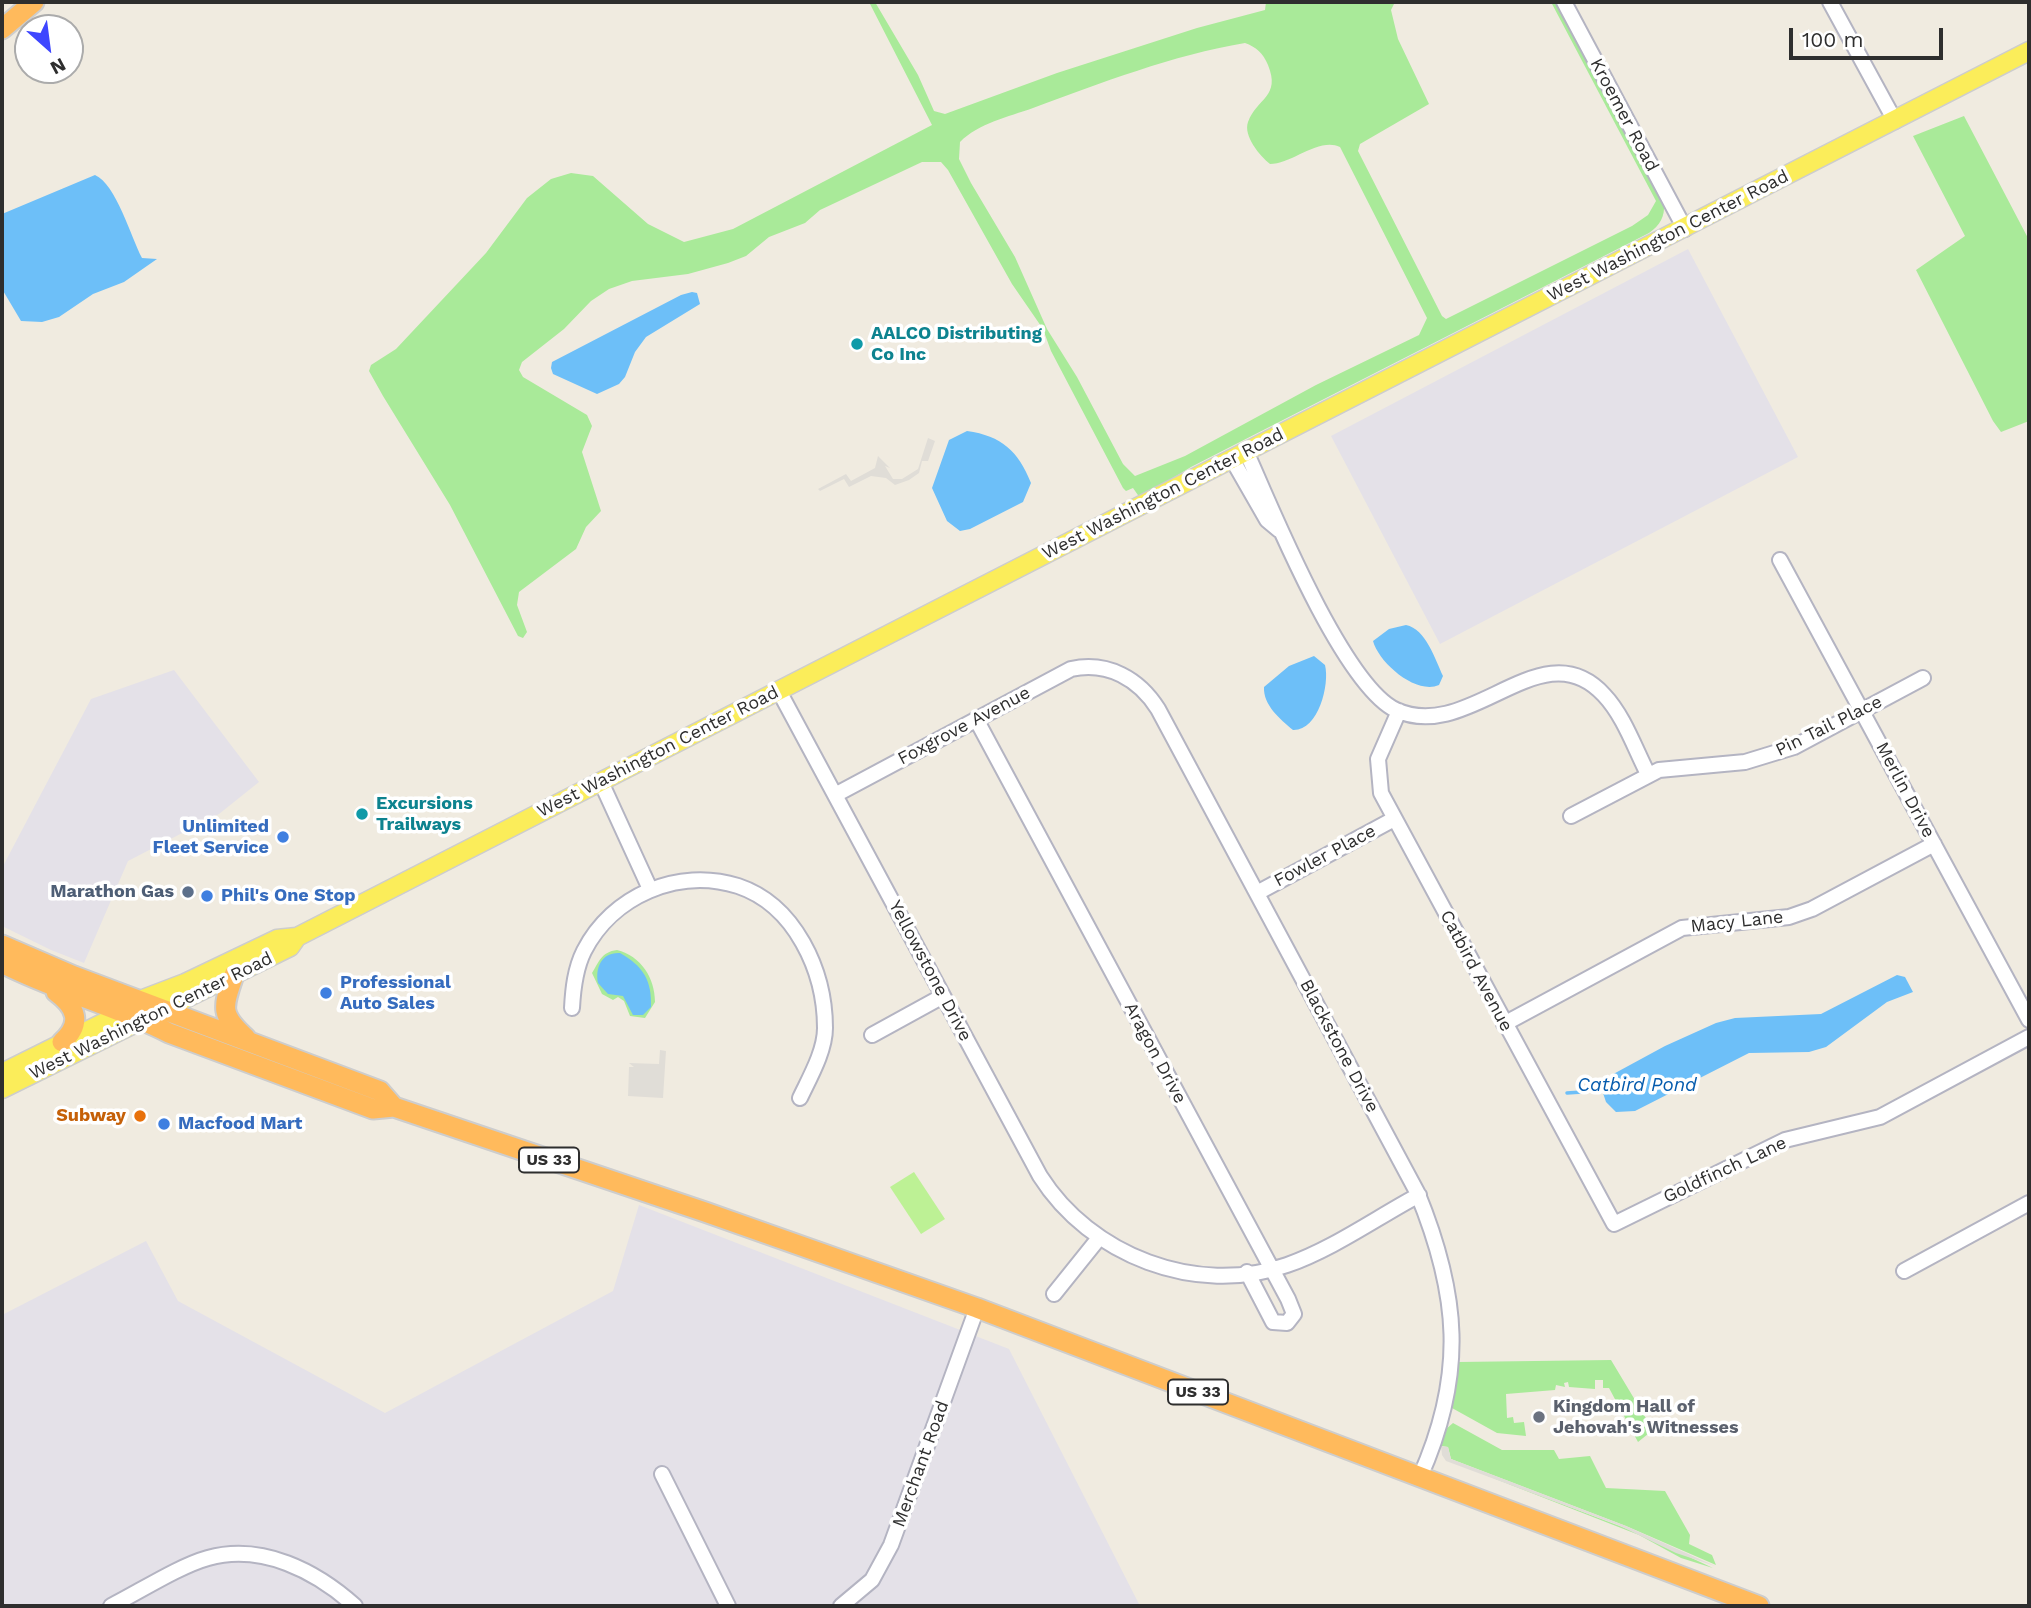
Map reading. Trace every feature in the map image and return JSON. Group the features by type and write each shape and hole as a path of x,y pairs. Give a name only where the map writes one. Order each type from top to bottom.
{"highway":[{"path":"2,29 34,2"},
{"name":"US 33","path":"2,945 74,976 166,1008 255,1046 380,1091 394,1107"},
{"name":"US 33","path":"2,963 44,983 134,1016 169,1033 373,1109 394,1107 705,1212 976,1308 1759,1606"},
{"path":"234,975 225,1001 226,1016 255,1046"},
{"path":"44,983 69,1001 75,1011 73,1027 62,1042"}],"main road":[{"name":"West Washington Center Road","path":"2,1089 134,1016 143,999 277,939 297,937 2029,51"},
{"name":"West Washington Center Road","path":"2,1073 62,1042 134,1016 166,1008 290,947 297,937"}],"street":[{"name":"Kroemer Road","path":"1564,2 1685,229"},
{"path":"1830,2 1895,121"},
{"path":"1239,455 1268,497 1279,530 1357,675 1373,693 1399,711 1445,715 1479,704 1530,677 1566,675 1590,684 1607,698 1648,774 1571,816"},
{"name":"Merlin Drive","path":"1780,560 2029,1020"},
{"name":"Foxgrove Avenue","path":"835,795 1059,675 1082,667 1095,667"},
{"name":"Blackstone Drive","path":"1095,667 1133,680 1150,697 1419,1195 1442,1256 1452,1324 1448,1395 1439,1432 1420,1477"},
{"name":"Pin Tail Place","path":"1648,774 1671,767 1745,762 1780,753 1923,678"},
{"name":"Yellowstone Drive","path":"779,691 1040,1176 1076,1220 1099,1238 1157,1266 1204,1274 1247,1272 1272,1269 1301,1259 1419,1195"},
{"name":"Catbird Avenue","path":"1399,711 1382,746 1378,769 1381,793 1614,1224"},
{"name":"Aragon Drive","path":"976,719 1272,1269 1293,1309 1291,1319 1283,1325 1270,1318 1247,1272"},
{"path":"600,782 650,889"},
{"name":"Fowler Place","path":"1256,893 1394,820"},
{"name":"Macy Lane","path":"1504,1024 1682,928 1789,917 1812,909 1934,844"},
{"path":"572,1008 574,981 582,953 596,931 614,912 650,889 698,879 739,887 767,902 788,921 812,961 819,981 825,1030 816,1065 800,1098"},
{"path":"872,1035 943,996"},
{"name":"Goldfinch Lane","path":"1614,1224 1784,1140 1880,1117 2029,1037"},
{"path":"1905,1271 2029,1203"},
{"path":"1054,1294 1099,1238"},
{"name":"Merchant Road","path":"841,1606 872,1580 891,1545 976,1308"},
{"path":"662,1474 728,1606"},
{"path":"111,1606 207,1558 243,1553 280,1560 331,1584 355,1606"}],"shaded area":[{"path":"1688,249 1798,457 1440,644 1331,436"},
{"path":"928,438 935,441 928,461 922,461 919,473 909,480 895,485 886,478 871,476 849,487 844,479 820,491 818,489 846,474 851,481 875,468 878,456 890,468 885,466 893,479 902,479 918,469"},
{"path":"174,670 259,782 219,814 128,861 84,963 2,926 2,868 91,699"},
{"path":"660,1050 666,1051 663,1098 628,1096 629,1067 634,1067 629,1063 659,1064"},
{"path":"639,1205 1009,1349 1140,1606 2,1606 2,1315 146,1241 178,1301 385,1413 613,1291"},
{"path":"1441,1446 1448,1447 1451,1459 1626,1526 1715,1566 1676,1553 1618,1525 1446,1461"}],"green space":[{"path":"869,2 875,2 918,75 934,111 945,114 1057,73 1197,28 1265,10 1266,2 1395,2 1391,10 1398,39 1429,104 1360,144 1358,151 1442,316 1446,319 1632,226 1648,215 1656,201 1551,2 1557,2 1664,203 1664,212 1659,224 1649,233 1191,467 1140,498 1133,488 1126,491 1123,488 1051,351 1043,329 1012,284 948,170 941,162 922,162 820,210 805,223 769,237 746,256 688,274 632,281 609,289 591,301 564,329 522,362 519,370 523,377 587,415 592,426 582,452 601,511 586,527 576,549 519,592 517,605 527,632 523,638 518,636 450,505 369,371 371,365 396,349 486,253 527,198 551,179 571,173 593,176 648,224 684,242 733,229 932,125","holes":["1245,43 1259,51 1266,61 1272,84 1248,122 1248,133 1253,145 1270,164 1323,145 1340,147 1427,318 1419,335 1316,385 1185,456 1135,476 1123,464 1077,377 1047,329 1015,257 959,159 960,142 994,121 1138,71 1218,48"]},
{"path":"1964,116 2029,240 2029,421 2001,432 1916,270 1965,236 1913,136"},
{"path":"617,950 633,957 649,977 655,1002 645,1018 630,1016 624,1001 618,997 613,1000 602,994 592,973 604,955"},
{"path":"914,1172 945,1219 921,1234 890,1187"},
{"path":"1611,1360 1653,1430 1638,1442 1609,1388 1603,1388 1603,1380 1595,1380 1595,1389 1569,1387 1568,1382 1564,1383 1565,1387 1556,1385 1555,1390 1506,1394 1507,1418 1513,1417 1514,1423 1524,1422 1526,1436 1497,1433 1452,1408 1458,1362"},
{"path":"1453,1423 1502,1450 1554,1450 1559,1459 1590,1456 1606,1488 1665,1491 1690,1535 1689,1544 1712,1555 1716,1565 1626,1526 1451,1459 1448,1447 1441,1446 1446,1429"},
{"path":"1447,1460 1638,1533 1713,1568 1681,1558 1639,1535"}],"water":[{"path":"95,175 110,189 142,258 157,259 124,282 93,294 59,317 42,322 21,321 2,289 2,214"},
{"path":"697,293 700,304 646,337 619,384 597,394 553,374 552,362 681,295"},
{"path":"967,431 990,437 1007,447 1020,462 1031,483 1023,502 970,529 960,531 947,521 932,488 949,440"},
{"path":"1406,625 1419,632 1429,646 1443,676 1439,685 1430,687 1410,681 1390,667 1377,650 1373,641 1389,629"},
{"path":"1314,656 1325,665 1324,695 1309,723 1293,730 1269,706 1264,687 1289,666"},
{"path":"620,953 635,963 648,981 651,1007 643,1015 633,1015 623,996 608,994 598,983 601,962 609,955"},
{"name":"Catbird Pond","path":"1897,975 1905,977 1913,992 1887,1002 1826,1047 1809,1052 1749,1053 1635,1111 1616,1112 1606,1102 1601,1087 1606,1078 1665,1046 1716,1023 1735,1018 1821,1014"}],"waterway":[{"path":"1567,1093 1582,1092"}],"place":[{"name":"AALCO Distributing Co Inc","path":"857,344"},
{"name":"Excursions Trailways","path":"362,814"},
{"name":"Unlimited Fleet Service","path":"283,837"},
{"name":"Marathon Gas","path":"188,892"},
{"name":"Phil's One Stop","path":"207,896"},
{"name":"Professional Auto Sales","path":"326,993"},
{"name":"Subway","path":"140,1116"},
{"name":"Macfood Mart","path":"164,1124"},
{"name":"Kingdom Hall of Jehovah's Witnesses","path":"1539,1417"}]}
